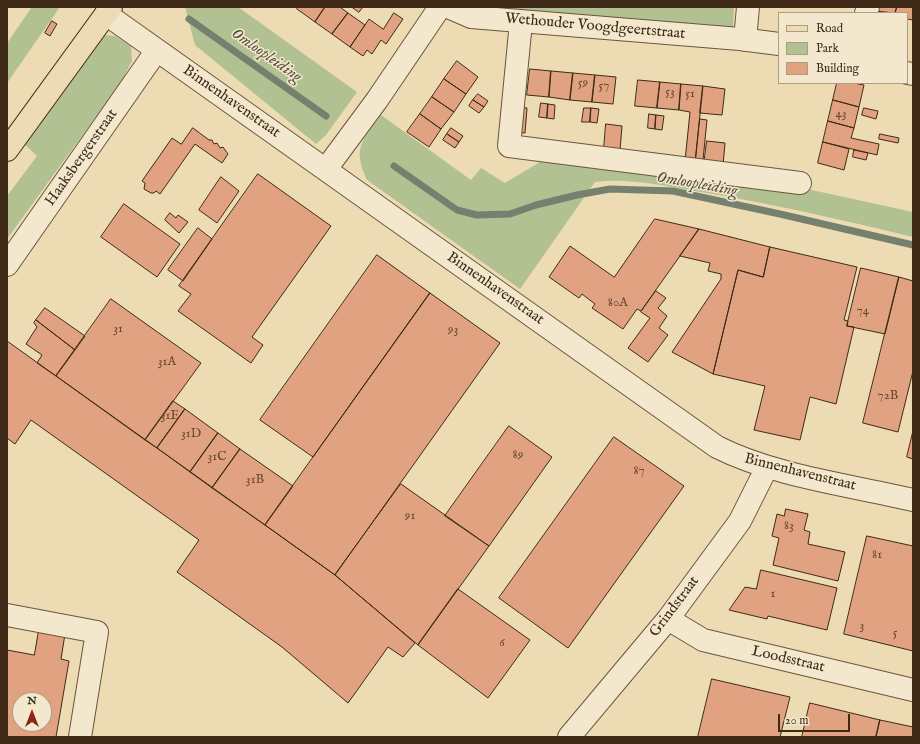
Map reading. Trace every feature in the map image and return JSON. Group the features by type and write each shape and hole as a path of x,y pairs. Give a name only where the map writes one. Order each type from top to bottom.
{"main road":[{"path":"7,150 108,11"}],"street":[{"path":"326,169 377,100 440,7"},
{"name":"Wethouder Voogdgeertstraat","path":"448,7 471,17 778,44"},
{"path":"745,40 748,7"},
{"name":"Binnenhavenstraat","path":"108,11 157,50 717,447 740,459 767,467 913,500"},
{"path":"520,22 509,146 800,183"},
{"name":"Haaksbergerstraat","path":"7,265 157,50"},
{"name":"Grindstraat","path":"569,737 668,619 740,521 767,467"},
{"path":"7,615 97,632 80,737"},
{"name":"Loodsstraat","path":"668,619 703,640 913,690"}],"green space":[{"path":"32,7 60,7 7,83 7,43"},
{"path":"185,7 238,7 357,92 326,135 316,144 195,45"},
{"path":"472,7 734,7 733,30"},
{"path":"102,35 115,36 131,46 132,61 121,82 7,239 7,196 37,156 22,142"},
{"path":"381,115 471,180 481,168 505,183 545,159 807,189 913,212 913,237 802,211 666,186 619,181 595,182 520,289 367,180 360,160 361,145"}],"building":[{"path":"298,7 325,7 315,22 297,9"},
{"path":"325,7 340,7 348,13 332,34 315,22"},
{"path":"352,7 363,7 359,12"},
{"path":"875,7 897,7 895,12 874,11"},
{"path":"897,7 913,7 913,20 908,19 908,12 895,12"},
{"path":"348,13 365,25 350,47 332,34"},
{"path":"394,13 403,19 386,44 381,40 372,54 367,50 363,56 350,47 369,19 383,29"},
{"path":"52,21 57,24 50,36 45,33"},
{"path":"457,61 478,77 466,94 444,79"},
{"path":"530,69 551,71 549,97 527,95"},
{"path":"551,71 573,73 570,100 549,97"},
{"path":"573,73 595,75 592,102 570,100"},
{"path":"595,75 616,77 613,104 592,102"},
{"path":"444,79 466,94 454,112 432,97"},
{"path":"638,80 660,82 657,108 635,106"},
{"path":"660,82 681,84 679,110 657,108"},
{"path":"681,84 703,86 695,162 685,161 690,112 679,110"},
{"path":"837,84 864,85 859,107 833,100"},
{"path":"703,86 725,89 722,115 700,113"},
{"path":"478,94 488,101 484,107 473,100"},
{"path":"432,97 454,112 441,129 420,114"},
{"path":"473,100 484,107 479,113 469,106"},
{"path":"833,100 859,107 854,128 828,121"},
{"path":"541,103 548,104 547,118 539,117"},
{"path":"548,104 555,105 554,119 547,118"},
{"path":"517,107 527,108 525,133 514,132"},
{"path":"584,108 591,108 590,122 582,122"},
{"path":"591,108 599,109 597,123 590,122"},
{"path":"864,108 878,111 876,119 862,115"},
{"path":"420,114 441,129 429,147 407,132"},
{"path":"649,114 656,115 655,129 648,128"},
{"path":"656,115 664,116 662,130 655,129"},
{"path":"700,119 707,120 703,160 696,159"},
{"path":"828,121 854,128 851,138 879,144 877,155 823,142"},
{"path":"606,124 622,126 620,150 604,149"},
{"path":"193,128 209,140 212,140 214,144 217,143 220,148 223,147 228,154 222,163 195,144 160,194 156,191 151,193 144,189 145,183 142,181 172,138 181,144"},
{"path":"451,128 463,136 459,142 447,134"},
{"path":"447,134 459,142 455,148 443,140"},
{"path":"880,134 899,138 898,143 879,139"},
{"path":"707,141 725,143 723,166 704,164"},
{"path":"823,142 849,149 844,170 818,163"},
{"path":"854,150 868,153 866,160 853,157"},
{"path":"258,174 331,226 252,337 263,345 251,363 178,311 191,294 179,286"},
{"path":"221,177 239,191 217,223 199,210"},
{"path":"124,204 180,244 157,277 101,237"},
{"path":"170,213 176,218 178,215 188,222 179,233 165,220"},
{"path":"655,219 699,229 641,311 637,309 623,329 592,308 595,304 582,294 579,298 549,277 570,246 614,277"},
{"path":"198,228 212,239 183,281 168,270"},
{"path":"699,229 770,247 763,277 738,270 713,374 672,352 721,279 721,274 708,271 710,263 680,256"},
{"path":"770,247 857,267 844,320 848,321 847,326 854,327 836,404 810,397 800,440 754,430 765,386 713,374 738,270 763,277"},
{"path":"377,255 430,293 313,457 260,420"},
{"path":"861,268 899,277 885,334 847,326"},
{"path":"899,277 913,281 913,371 898,432 863,423"},
{"path":"656,291 666,298 658,308 667,316 659,328 668,335 648,362 628,348 650,318 641,312"},
{"path":"430,293 500,343 335,575 265,525"},
{"path":"111,299 201,363 145,440 56,376"},
{"path":"45,308 85,336 75,350 36,320"},
{"path":"36,320 75,350 56,376 37,363 42,355 26,344 37,327 34,323"},
{"path":"7,341 335,575 415,643 403,657 388,647 348,703 282,647 177,572 199,540 31,420 15,444 7,438"},
{"path":"173,401 185,409 157,448 145,440"},
{"path":"185,409 218,433 190,472 157,448"},
{"path":"509,426 552,457 489,546 445,516"},
{"path":"913,431 913,459 907,457"},
{"path":"218,433 240,449 212,488 190,472"},
{"path":"614,437 684,486 568,648 499,598"},
{"path":"240,449 293,486 265,525 212,488"},
{"path":"401,484 489,546 418,645 335,575"},
{"path":"786,509 808,514 804,530 810,532 808,544 845,552 838,581 773,565 779,538 772,536 777,514 784,516"},
{"path":"867,536 913,546 913,651 844,634"},
{"path":"761,570 837,588 827,630 768,616 767,619 729,610 745,587 756,589"},
{"path":"458,589 530,640 488,698 418,645"},
{"path":"39,630 65,634 61,659 69,661 56,737 7,737 7,650 34,655"},
{"path":"712,679 790,697 780,737 698,737"},
{"path":"810,703 880,720 876,737 802,737"},
{"path":"880,720 913,727 913,737 876,737"}],"waterway":[{"name":"Omloopleiding","path":"189,19 326,116"},
{"name":"Omloopleiding","path":"394,166 457,210 477,215 510,214 536,205 610,189 673,191 913,245"}]}
